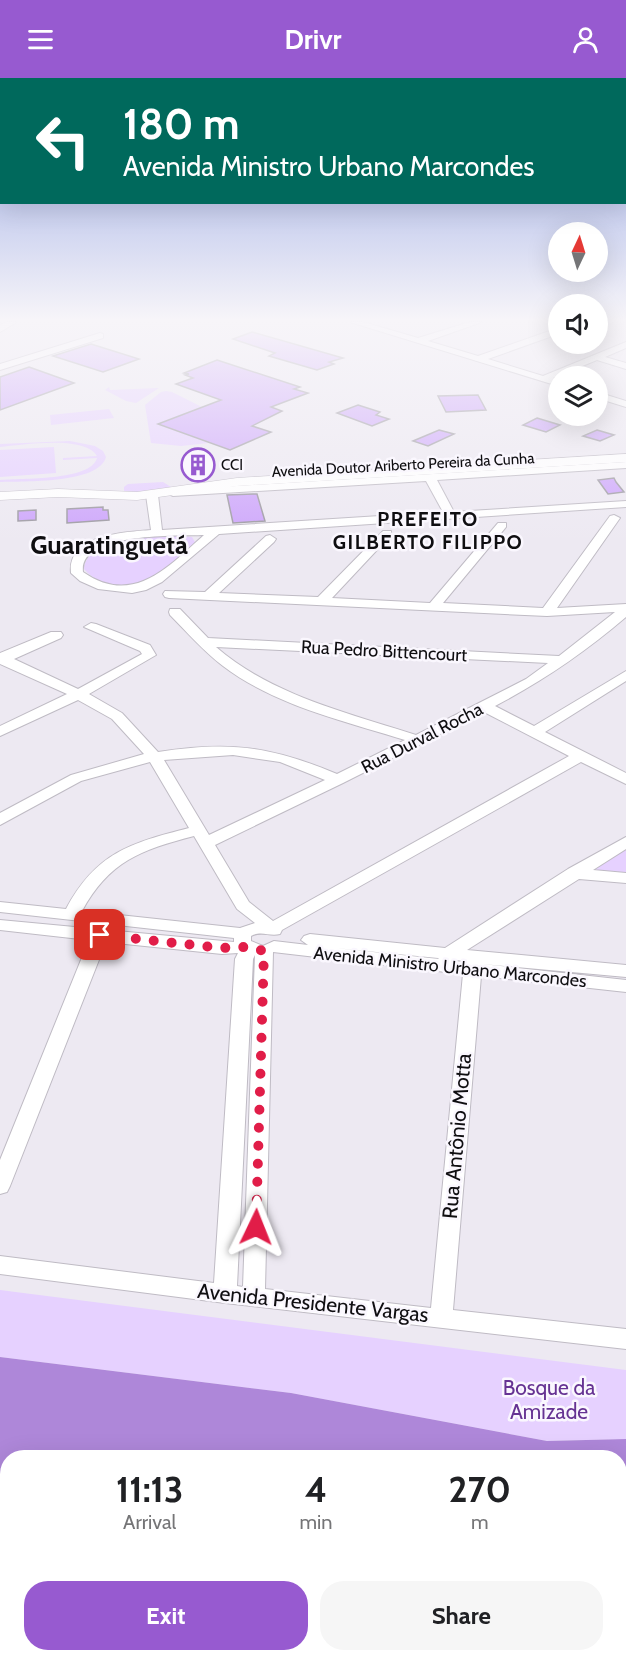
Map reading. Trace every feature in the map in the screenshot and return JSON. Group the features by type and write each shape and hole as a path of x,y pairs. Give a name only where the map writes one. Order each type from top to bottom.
{"main road":[{"name":"Avenida Doutor Ariberto Pereira da Cunha","path":"0,489 130,485 160,489 626,451"},
{"name":"Avenida Doutor Ariberto Pereira da Cunha","path":"0,496 58,493 130,485 160,489 237,482 626,458"}],"street":[{"path":"608,398 626,404"},
{"name":"Avenida Doutor Ariberto Pereira da Cunha","path":"160,489 430,477 626,465"},
{"path":"430,477 451,516"},
{"path":"157,534 160,489"},
{"path":"216,530 153,583 139,588 102,587 76,573 75,565 78,556 87,549 124,537 216,530 626,504"},
{"path":"547,612 614,518"},
{"path":"433,607 502,525"},
{"path":"322,601 387,533"},
{"path":"208,596 270,539"},
{"path":"169,594 547,612 626,609"},
{"name":"Rua Durval Rocha","path":"71,915 92,880 118,856 154,842 202,837 338,780 531,682 607,627 626,609"},
{"path":"175,612 204,642 235,668 270,687 418,740"},
{"path":"576,612 596,616 607,627"},
{"path":"0,732 79,694 149,655 145,648 91,627"},
{"path":"1,660 56,635"},
{"name":"Rua Pedro Bittencourt","path":"204,642 564,660"},
{"path":"1,660 23,667 79,694 117,716 155,758 243,905 260,939"},
{"path":"534,732 626,675"},
{"path":"484,706 626,779"},
{"path":"0,820 74,778 107,768 200,751 243,752 283,758 338,780"},
{"path":"225,1294 244,959 260,939 580,756"},
{"path":"447,961 574,873 626,842"},
{"path":"574,873 626,878"},
{"path":"243,905 257,915 260,939 254,1297"},
{"name":"Avenida Ministro Urbano Marcondes","path":"0,907 447,961 626,971"},
{"name":"Avenida Ministro Urbano Marcondes","path":"0,925 222,948 260,939"},
{"path":"0,1186 100,935"},
{"name":"Avenida Ministro Urbano Marcondes","path":"473,963 626,986"},
{"name":"Rua Antônio Motta","path":"441,1317 473,963"},
{"name":"Avenida Presidente Vargas","path":"0,1265 225,1294 626,1339"}],"green space":[{"path":"116,396 147,396 136,403"},
{"path":"156,396 180,396 202,407 158,424 209,443 181,446 151,443 145,405"},
{"path":"109,409 114,418 51,425 50,415"},
{"path":"70,441 95,446 103,451 106,457 100,466 75,477 0,482 0,480 69,475 92,465 97,458 63,460 63,458 97,456 79,445 66,443 0,447 0,444"},
{"path":"54,447 56,473 0,477 0,450"},
{"path":"163,482 171,487 169,490 128,493 124,491 124,487 128,484"},
{"path":"192,537 195,542 161,574 141,585 114,586 97,580 84,569 88,558 97,549 109,544 139,538"},
{"path":"626,848 626,876 602,874 596,870 598,865"},
{"name":"Bosque da Amizade","path":"0,1290 626,1370 626,1439 547,1441 291,1393 0,1357"}],"shaded area":[{"path":"0,1357 291,1393 547,1441 626,1439 626,1450 0,1450"}],"building":[{"path":"0,396 39,396 0,410"},
{"path":"209,396 300,396 271,407 282,411 252,426 271,432 230,450 158,424 221,400"},
{"path":"438,396 478,396 486,410 446,412"},
{"path":"358,405 380,412 376,415 389,419 372,426 337,413"},
{"path":"537,418 548,421 548,426 558,426 546,432 523,425"},
{"path":"439,430 454,434 428,446 413,441"},
{"path":"597,430 614,435 600,441 583,436"},
{"path":"614,478 624,492 608,494 598,480"},
{"path":"257,494 265,521 233,523 227,495"},
{"path":"103,507 103,510 108,510 109,520 67,523 67,509"},
{"path":"36,510 36,520 18,521 18,511"}],"place":[{"name":"CCI","path":"198,465"}],"district":[{"name":"PREFEITO GILBERTO FILIPPO","path":"428,530"},
{"name":"Guaratinguetá","path":"109,545"}],"route":[{"path":"100,935 222,948 246,947 264,951 256,1227"}]}
